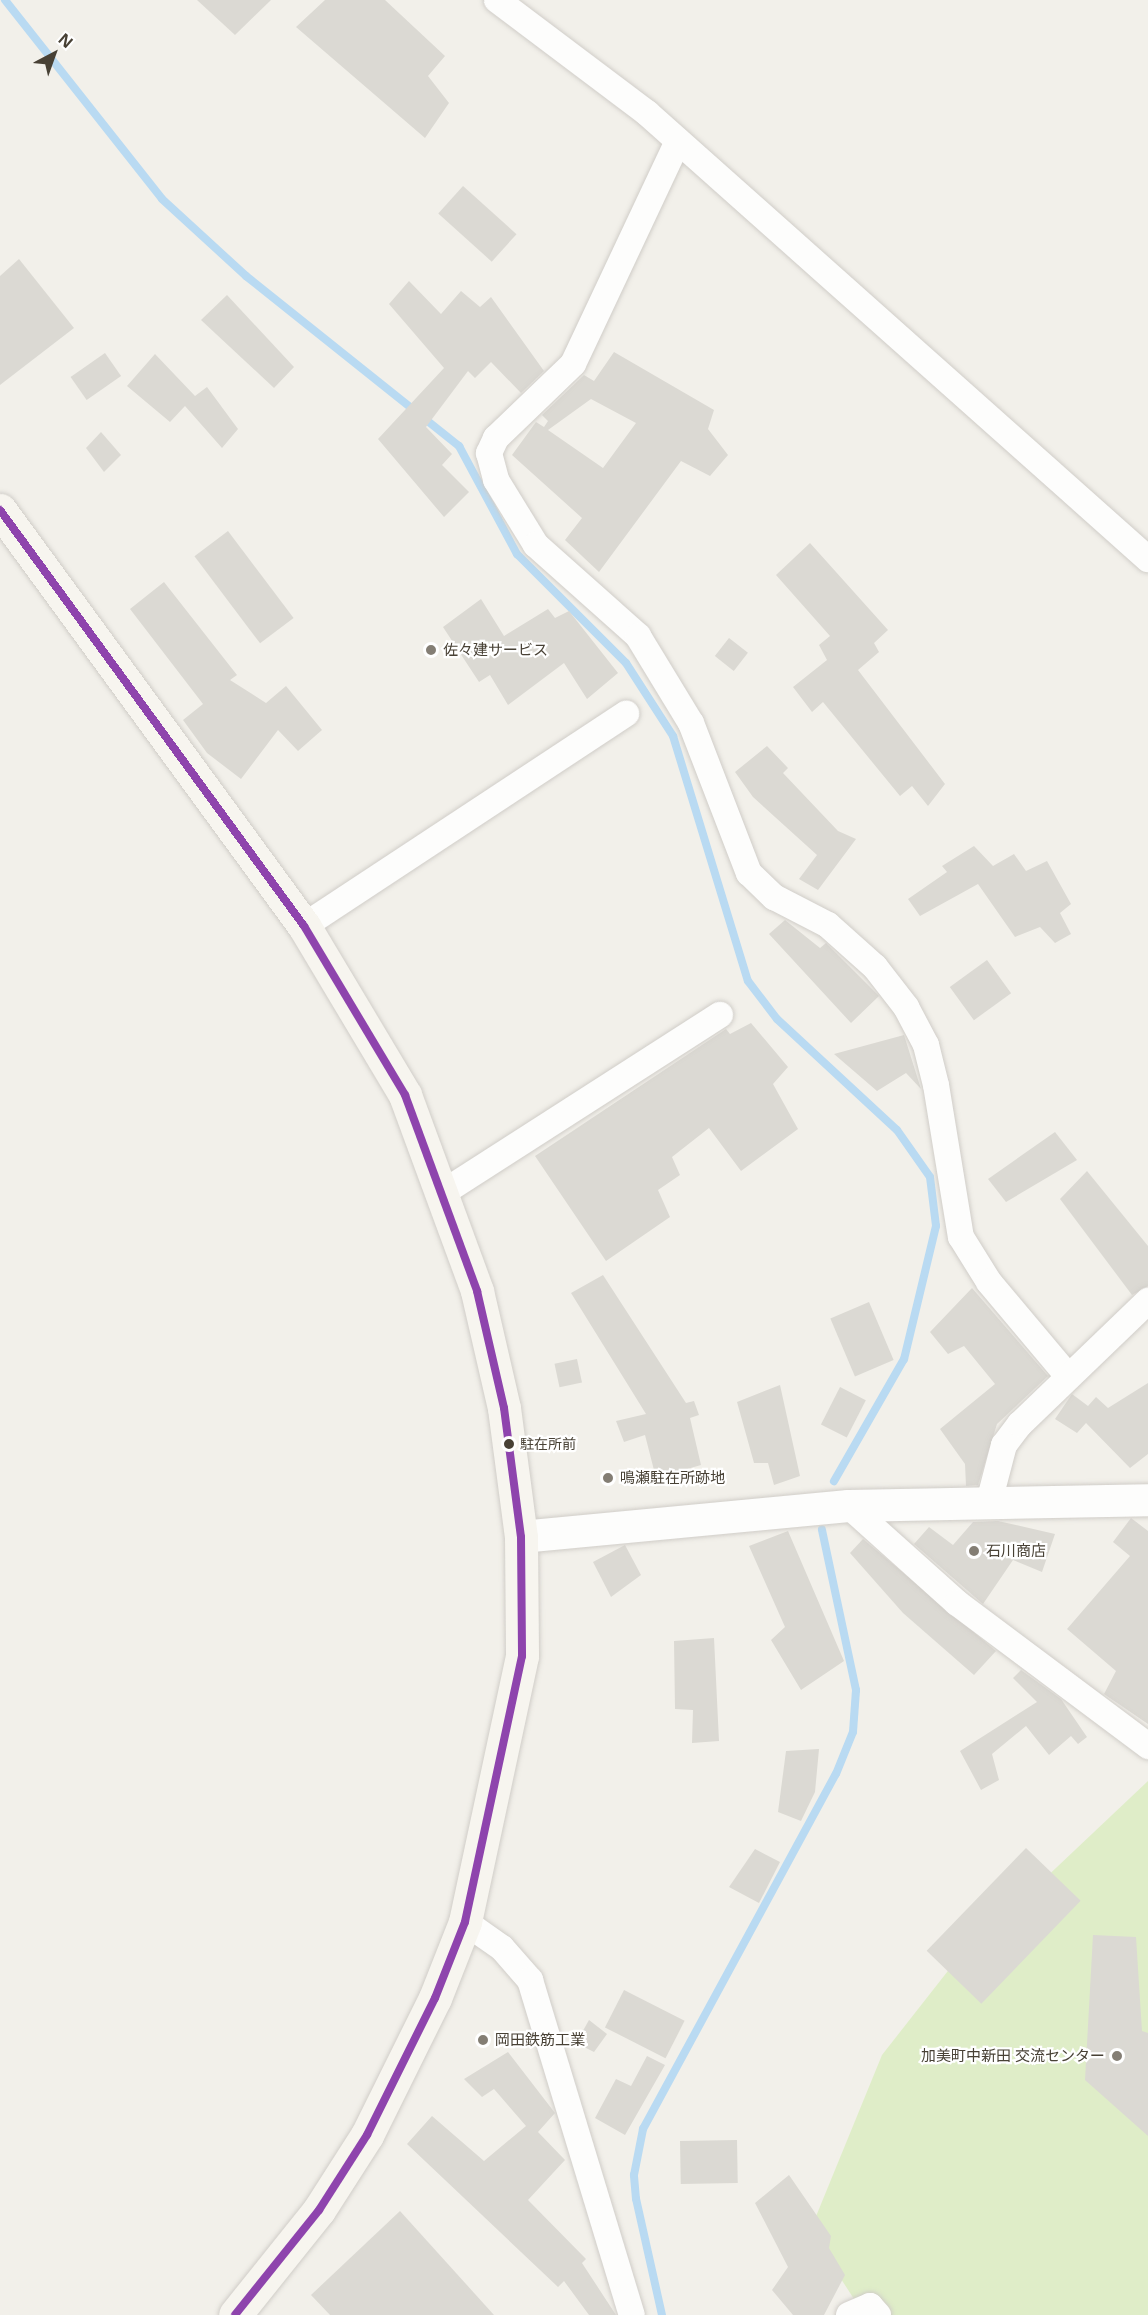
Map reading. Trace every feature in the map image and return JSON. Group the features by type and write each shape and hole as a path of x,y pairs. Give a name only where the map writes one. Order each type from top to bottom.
{"main road":[{"path":"0,510 304,926 405,1095 444,1192 477,1291 504,1407 521,1537 522,1656 465,1922 435,1998 368,2135 320,2210 236,2315"}],"street":[{"path":"497,0 678,141 1148,559"},
{"path":"678,141 573,364 496,438 489,453 496,480 536,544 638,636 691,723 749,873 774,897 828,925 875,967 906,1007 926,1045 936,1085 961,1237 989,1282 1068,1376"},
{"path":"304,926 626,714"},
{"path":"444,1192 720,1015"},
{"path":"989,1502 1004,1445 1068,1376 1148,1301"},
{"path":"521,1537 849,1506 1148,1500"},
{"path":"849,1506 957,1603 1148,1746"},
{"path":"465,1922 501,1948 530,1980 632,2315"},
{"path":"849,2315 870,2306 878,2315"}],"green space":[{"path":"1148,1781 1148,2315 874,2315 854,2299 810,2231 882,2055 951,1967"}],"building":[{"path":"197,0 271,0 235,35"},
{"path":"325,0 385,0 445,56 428,76 449,103 425,138 296,27"},
{"path":"463,186 517,234 492,262 438,213"},
{"path":"19,259 74,328 0,385 0,276"},
{"path":"409,281 441,314 461,291 480,307 491,297 544,371 521,393 491,362 475,378 468,371 426,427 452,454 442,465 469,492 444,517 378,439 444,368 389,304"},
{"path":"227,295 294,367 274,388 201,320"},
{"path":"614,352 714,410 708,429 728,455 710,476 681,461 599,572 565,540 582,518 512,455 536,422 544,427 548,421 542,415 584,375 594,381","holes":["591,399 636,423 603,468 548,430"]},
{"path":"105,353 121,376 87,400 71,377"},
{"path":"155,354 195,396 207,387 238,429 222,448 185,406 170,422 127,386"},
{"path":"101,432 121,455 104,472 86,448"},
{"path":"228,531 294,618 260,643 194,556"},
{"path":"810,543 888,630 874,643 879,652 858,670 945,784 928,806 912,786 900,796 823,702 812,712 793,687 827,660 819,645 830,636 776,575"},
{"path":"164,582 237,675 230,680 266,703 286,686 322,730 298,751 278,730 241,779 207,753 183,720 203,704 130,609"},
{"path":"481,599 504,636 548,609 555,618 569,611 618,673 587,699 564,663 508,705 490,675 479,682 443,627"},
{"path":"729,638 748,653 734,671 715,656"},
{"path":"767,746 788,768 783,773 838,831 856,839 818,890 799,879 817,855 753,797 735,772"},
{"path":"974,846 993,866 1014,854 1026,871 1047,861 1071,904 1060,913 1071,934 1055,943 1040,927 1015,937 978,884 920,916 908,899 947,872 942,866"},
{"path":"785,920 820,948 826,943 879,996 851,1023 769,934"},
{"path":"987,960 1011,993 974,1020 950,987"},
{"path":"751,1023 788,1067 773,1084 798,1129 741,1171 709,1128 672,1157 680,1175 658,1190 670,1217 606,1261 535,1156 726,1029 730,1034"},
{"path":"904,1035 921,1089 906,1073 877,1091 834,1054"},
{"path":"1055,1132 1077,1160 1006,1202 988,1179"},
{"path":"1087,1171 1148,1246 1148,1286 1132,1295 1060,1199"},
{"path":"603,1275 686,1403 694,1401 699,1415 690,1418 701,1465 656,1478 645,1435 624,1442 616,1421 646,1414 571,1293"},
{"path":"972,1288 1048,1376 997,1424 978,1485 966,1486 965,1464 940,1429 995,1384 964,1346 948,1354 930,1332"},
{"path":"869,1302 894,1360 855,1376 830,1318"},
{"path":"577,1359 582,1382 559,1387 555,1364"},
{"path":"1148,1383 1148,1454 1130,1468 1086,1423 1077,1433 1055,1419 1072,1394 1088,1406 1096,1397 1108,1408"},
{"path":"780,1385 800,1476 774,1485 768,1463 754,1463 737,1402"},
{"path":"840,1387 866,1400 847,1438 821,1424"},
{"path":"1131,1518 1148,1531 1148,1724 1104,1694 1116,1671 1067,1629 1130,1556 1113,1542"},
{"path":"998,1521 1055,1534 1042,1572 1013,1560 983,1604 914,1544 929,1527 953,1545 973,1522"},
{"path":"788,1531 844,1661 801,1690 771,1640 785,1627 749,1546"},
{"path":"863,1539 996,1651 974,1675 903,1613 850,1553"},
{"path":"625,1545 641,1575 611,1597 593,1562"},
{"path":"714,1638 719,1741 692,1743 693,1710 675,1709 674,1641"},
{"path":"1021,1670 1061,1699 1087,1737 1078,1744 1071,1736 1049,1755 1026,1726 992,1754 999,1780 981,1790 960,1751 1037,1702 1013,1678"},
{"path":"819,1749 815,1792 801,1821 778,1812 786,1751"},
{"path":"1026,1848 1081,1901 981,2004 927,1951"},
{"path":"755,1849 780,1862 759,1903 729,1887"},
{"name":"加美町中新田 交流センター","path":"1093,1935 1136,1937 1142,2031 1148,2033 1148,2136 1085,2080"},
{"path":"624,1990 685,2021 666,2058 605,2027"},
{"path":"589,2020 607,2034 594,2052 576,2043"},
{"path":"508,2052 555,2113 538,2132 565,2160 528,2200 586,2259 582,2263 616,2315 589,2315 564,2281 558,2287 407,2144 432,2116 484,2161 526,2126 494,2089 482,2097 464,2079"},
{"path":"647,2056 665,2065 625,2135 595,2118 616,2079 631,2086"},
{"path":"737,2140 738,2183 681,2184 680,2141"},
{"path":"789,2175 831,2236 829,2248 845,2275 824,2315 793,2315 772,2290 788,2267 755,2203"},
{"path":"400,2211 494,2315 330,2315 311,2295"}],"waterway":[{"path":"5,0 162,199 246,276 459,446 517,554 626,663 673,736 748,981 777,1019 897,1130 930,1177 936,1226 904,1359 834,1481"},
{"path":"662,2315 636,2199 634,2175 643,2129 836,1774 853,1732 856,1690 822,1530"}],"transit line":[{"path":"0,510 304,926 405,1095 477,1291 504,1408 521,1537 522,1656 465,1922 435,1998 367,2135 319,2210 235,2315"}],"place":[{"name":"佐々建サービス","path":"431,650"},
{"name":"駐在所前","path":"509,1444"},
{"name":"鳴瀬駐在所跡地","path":"608,1478"},
{"name":"石川商店","path":"974,1551"},
{"name":"岡田鉄筋工業","path":"483,2040"},
{"name":"加美町中新田 交流センター","path":"1117,2056"}]}
